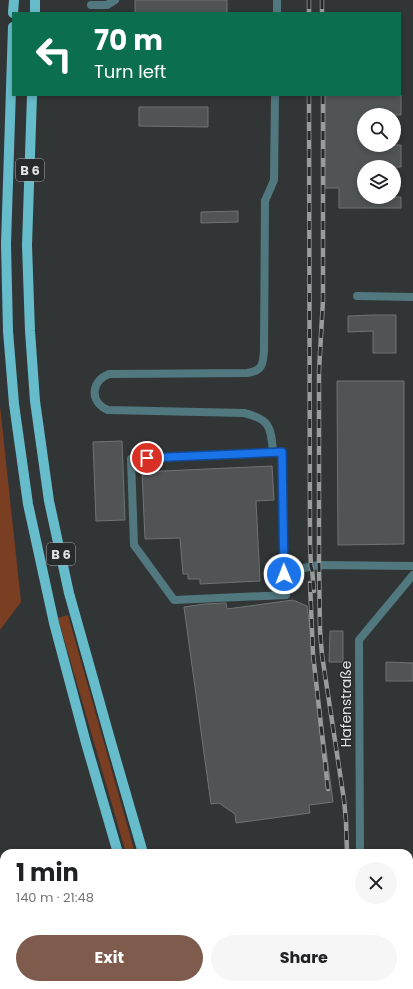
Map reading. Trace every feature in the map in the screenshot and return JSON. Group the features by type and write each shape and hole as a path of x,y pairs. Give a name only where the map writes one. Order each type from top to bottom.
{"main road":[{"path":"13,12 14,0"},
{"path":"35,0 35,12"},
{"name":"B 6","path":"12,58 6,244 8,331 14,404 28,504 54,624 117,849"},
{"name":"B 6","path":"32,96 27,245 30,331 35,401 49,501 69,593 142,849"}],"street":[{"path":"91,6 107,5 115,0"},
{"path":"277,0 277,12"},
{"path":"273,452 272,434 263,420 255,415 244,413 108,410 98,404 94,392 99,380 103,376 109,374 247,373 256,372 260,367 264,351 265,201 274,180 275,96"},
{"path":"357,296 413,296"},
{"path":"282,452 284,574 286,595 174,600 134,545 131,459 282,452"},
{"path":"284,574 319,565 413,566"},
{"name":"Hafenstraße","path":"360,849 359,640 413,575"}],"shaded area":[{"path":"0,406 21,602 0,630"},
{"path":"68,615 134,849 125,849 58,618"}],"building":[{"path":"135,0 227,0 227,12 135,12"},
{"path":"325,96 401,96 401,108 357,108 357,152 401,152 401,160 357,160 357,204 401,204 401,208 339,208 339,188 325,188"},
{"path":"139,107 208,107 208,127 139,126"},
{"path":"238,211 238,222 201,223 201,212"},
{"path":"396,315 396,353 373,353 373,331 348,332 348,316"},
{"path":"337,381 404,381 404,544 338,545"},
{"path":"122,441 125,520 96,521 93,442"},
{"path":"272,466 274,500 256,501 260,581 200,584 200,579 188,579 188,574 183,574 180,538 145,539 142,472"},
{"path":"293,600 307,606 333,802 309,805 310,813 236,823 235,814 219,803 211,804 184,607 226,603 227,609"},
{"path":"330,631 343,631 343,662 329,662"},
{"path":"386,662 413,663 413,681 386,681"}],"railway":[{"path":"309,0 309,12"},
{"path":"322,0 322,12"},
{"path":"309,96 310,545 314,591"},
{"path":"323,96 323,300 319,371 320,630 322,655 344,800 347,849"},
{"path":"310,583 313,654 328,789"}],"route":[{"path":"147,458 282,452 284,574"}]}
